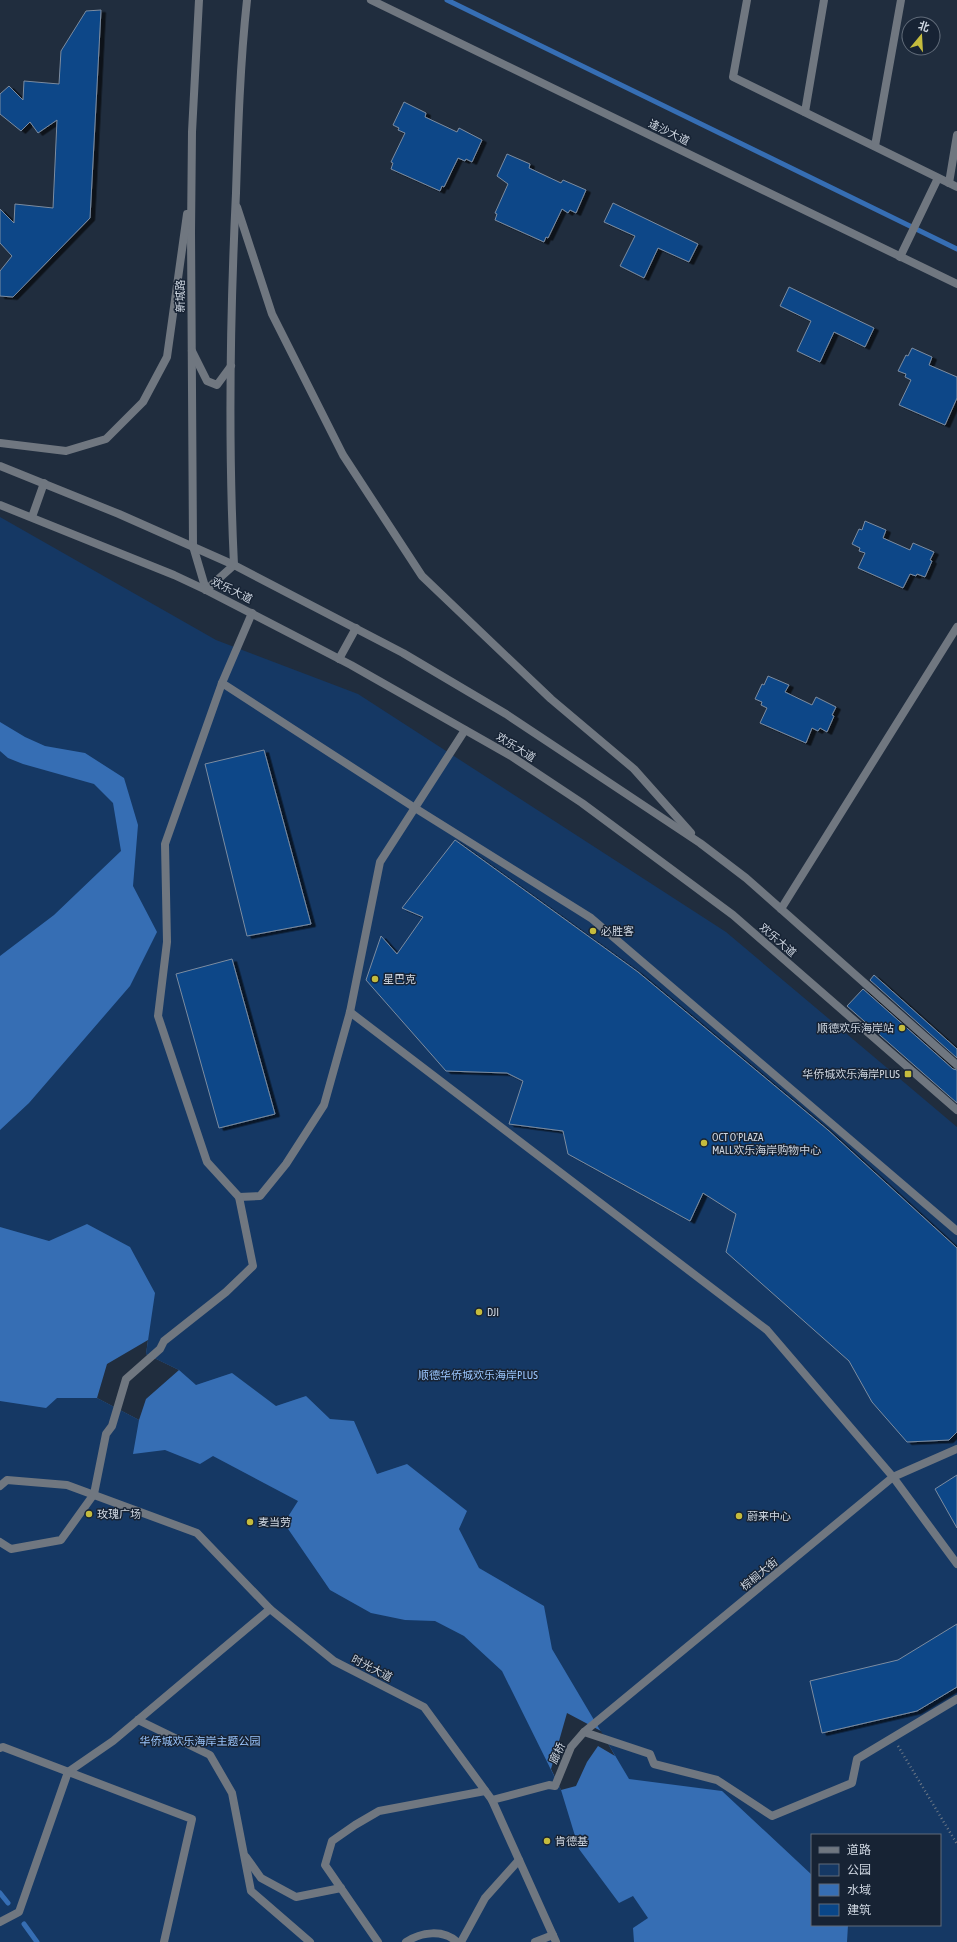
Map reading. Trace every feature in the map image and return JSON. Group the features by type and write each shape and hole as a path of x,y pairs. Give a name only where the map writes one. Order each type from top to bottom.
{"street":[{"name":"新城路","path":"199,0 191,179 191,349 194,469 193,546 206,590"},
{"path":"206,590 234,565 231,506 232,271 241,52 247,0"},
{"name":"逢沙大道","path":"371,0 957,284"},
{"path":"747,0 733,77 957,187"},
{"path":"805,112 824,0"},
{"path":"875,146 900,0"},
{"path":"949,183 957,135"},
{"path":"900,257 938,178"},
{"path":"0,443 66,451 106,439 143,402 167,357 191,179"},
{"path":"235,201 272,314 343,455 422,576 551,699 634,769 700,843"},
{"path":"191,349 207,382 218,385 231,366"},
{"name":"欢乐大道","path":"0,466 193,546 234,565 403,653 506,714 700,843 746,878 957,1065"},
{"path":"32,517 44,483"},
{"name":"欢乐大道","path":"0,505 174,575 206,590 339,659 511,756 582,803 733,915 957,1110"},
{"path":"0,1542 10,1549 61,1540 94,1494 106,1434 112,1426 126,1379 160,1349 164,1341 226,1292 253,1266 239,1197 208,1162 158,1016 168,942 165,844 222,684 252,613"},
{"path":"781,909 957,627"},
{"path":"339,659 356,628"},
{"path":"222,684 414,808 591,918 957,1231"},
{"path":"239,1197 260,1196 286,1164 324,1105 350,1012 380,862 465,730"},
{"path":"350,1012 767,1330 893,1476 957,1564"},
{"name":"棕榈大街","path":"584,1732 893,1476 957,1449"},
{"name":"时光大道","path":"0,1486 7,1480 67,1485 197,1533 270,1609 334,1661 424,1708 492,1800 554,1939"},
{"path":"0,1922 19,1912 68,1772 113,1741 270,1609"},
{"path":"584,1732 650,1754 654,1764 717,1780 772,1816 852,1783 856,1759 957,1699"},
{"path":"138,1720 210,1755 232,1793 251,1891 310,1942"},
{"name":"廊桥","path":"492,1800 549,1785 555,1786 571,1747 584,1732"},
{"path":"0,1748 3,1747 192,1819 164,1942"},
{"path":"378,1942 340,1888 326,1865 332,1841 379,1811 485,1791"},
{"path":"244,1854 261,1878 296,1897 340,1888"},
{"path":"461,1942 485,1898 519,1860"},
{"path":"406,1942 414,1936 428,1933 442,1934 457,1942"},
{"path":"535,1942 554,1939"}],"path":[{"path":"893,1738 957,1844"}],"green space":[{"name":"顺德华侨城欢乐海岸PLUS","path":"0,517 216,640 358,694 726,932 957,1127 957,1942 0,1942"}],"water":[{"path":"0,722 25,737 45,746 85,753 124,778 138,825 133,886 157,932 130,986 29,1103 0,1130 0,956 54,915 121,851 113,803 94,784 23,764 8,758 0,751"},
{"path":"87,1224 130,1247 155,1293 146,1354 179,1370 196,1385 232,1373 276,1406 306,1396 330,1419 354,1421 377,1474 407,1464 467,1511 459,1529 479,1568 544,1606 552,1649 629,1779 722,1791 811,1874 811,1926 848,1926 847,1942 634,1942 633,1928 648,1918 633,1896 619,1903 579,1849 561,1790 502,1671 464,1636 435,1621 405,1620 371,1613 330,1590 284,1523 298,1501 213,1456 200,1464 165,1450 133,1454 139,1420 97,1398 57,1398 46,1408 0,1401 0,1227 49,1241"}],"pier":[{"path":"148,1340 146,1354 179,1370 146,1399 139,1420 97,1398 107,1364"},
{"path":"567,1713 601,1731 615,1756 598,1746 587,1762 576,1786 561,1790 551,1769"}],"building":[{"path":"101,10 90,218 13,297 0,296 0,271 12,256 0,243 0,209 14,223 15,204 53,208 57,120 38,133 30,122 21,131 0,114 0,94 9,86 23,100 24,81 59,84 61,51 86,11"},
{"path":"404,102 426,113 425,117 457,132 459,128 482,140 472,162 466,159 465,161 458,158 444,187 442,186 440,191 391,169 393,163 391,162 405,133 398,130 399,128 393,125"},
{"path":"507,154 530,164 529,168 561,183 563,180 586,190 576,213 570,210 568,213 562,209 548,238 546,237 544,242 495,220 497,214 495,213 508,184 497,176"},
{"path":"613,203 698,244 689,262 658,248 644,278 620,266 635,236 604,222"},
{"path":"789,287 874,328 865,347 834,332 820,362 797,351 811,321 780,306"},
{"path":"912,348 932,357 929,365 957,377 957,398 945,425 899,405 911,380 905,377 906,374 898,371 906,355 908,356"},
{"path":"865,521 886,530 883,538 910,550 913,543 934,552 925,577 917,574 916,576 910,574 903,588 858,568 865,553 859,551 860,548 852,544 859,529 862,530"},
{"path":"768,676 789,685 785,692 812,705 816,697 836,707 827,732 820,728 818,731 812,728 806,743 760,723 767,708 761,705 762,702 755,699 762,684 764,685"},
{"path":"264,750 311,924 247,936 205,764"},
{"name":"OCT O'PLAZA MALL欢乐海岸购物中心","path":"455,840 638,972 828,1130 957,1248 957,1432 949,1440 907,1442 872,1402 849,1361 726,1252 736,1214 703,1193 690,1221 568,1154 563,1131 509,1124 523,1081 507,1073 446,1071 366,980 381,936 397,954 423,917 402,908"},
{"path":"232,959 275,1114 219,1128 176,974"},
{"path":"874,975 957,1049 957,1058 870,980"},
{"path":"863,989 953,1069 957,1070 957,1103 847,1006"},
{"path":"957,1475 957,1528 935,1489"},
{"path":"957,1624 957,1687 917,1711 822,1733 810,1681 898,1660"}],"waterway":[{"path":"447,0 957,249"},
{"path":"0,1893 8,1903"},
{"path":"24,1924 37,1942"}],"place":[{"name":"必胜客","path":"593,931"},
{"name":"星巴克","path":"375,979"},
{"name":"顺德欢乐海岸站","path":"902,1028"},
{"name":"华侨城欢乐海岸PLUS","path":"908,1074"},
{"name":"OCT O'PLAZA MALL欢乐海岸购物中心","path":"704,1143"},
{"name":"DJI","path":"479,1312"},
{"name":"玫瑰广场","path":"89,1514"},
{"name":"蔚来中心","path":"739,1516"},
{"name":"麦当劳","path":"250,1522"},
{"name":"肯德基","path":"547,1841"}],"park label":[{"name":"华侨城欢乐海岸主题公园","path":"200,1741"}]}
